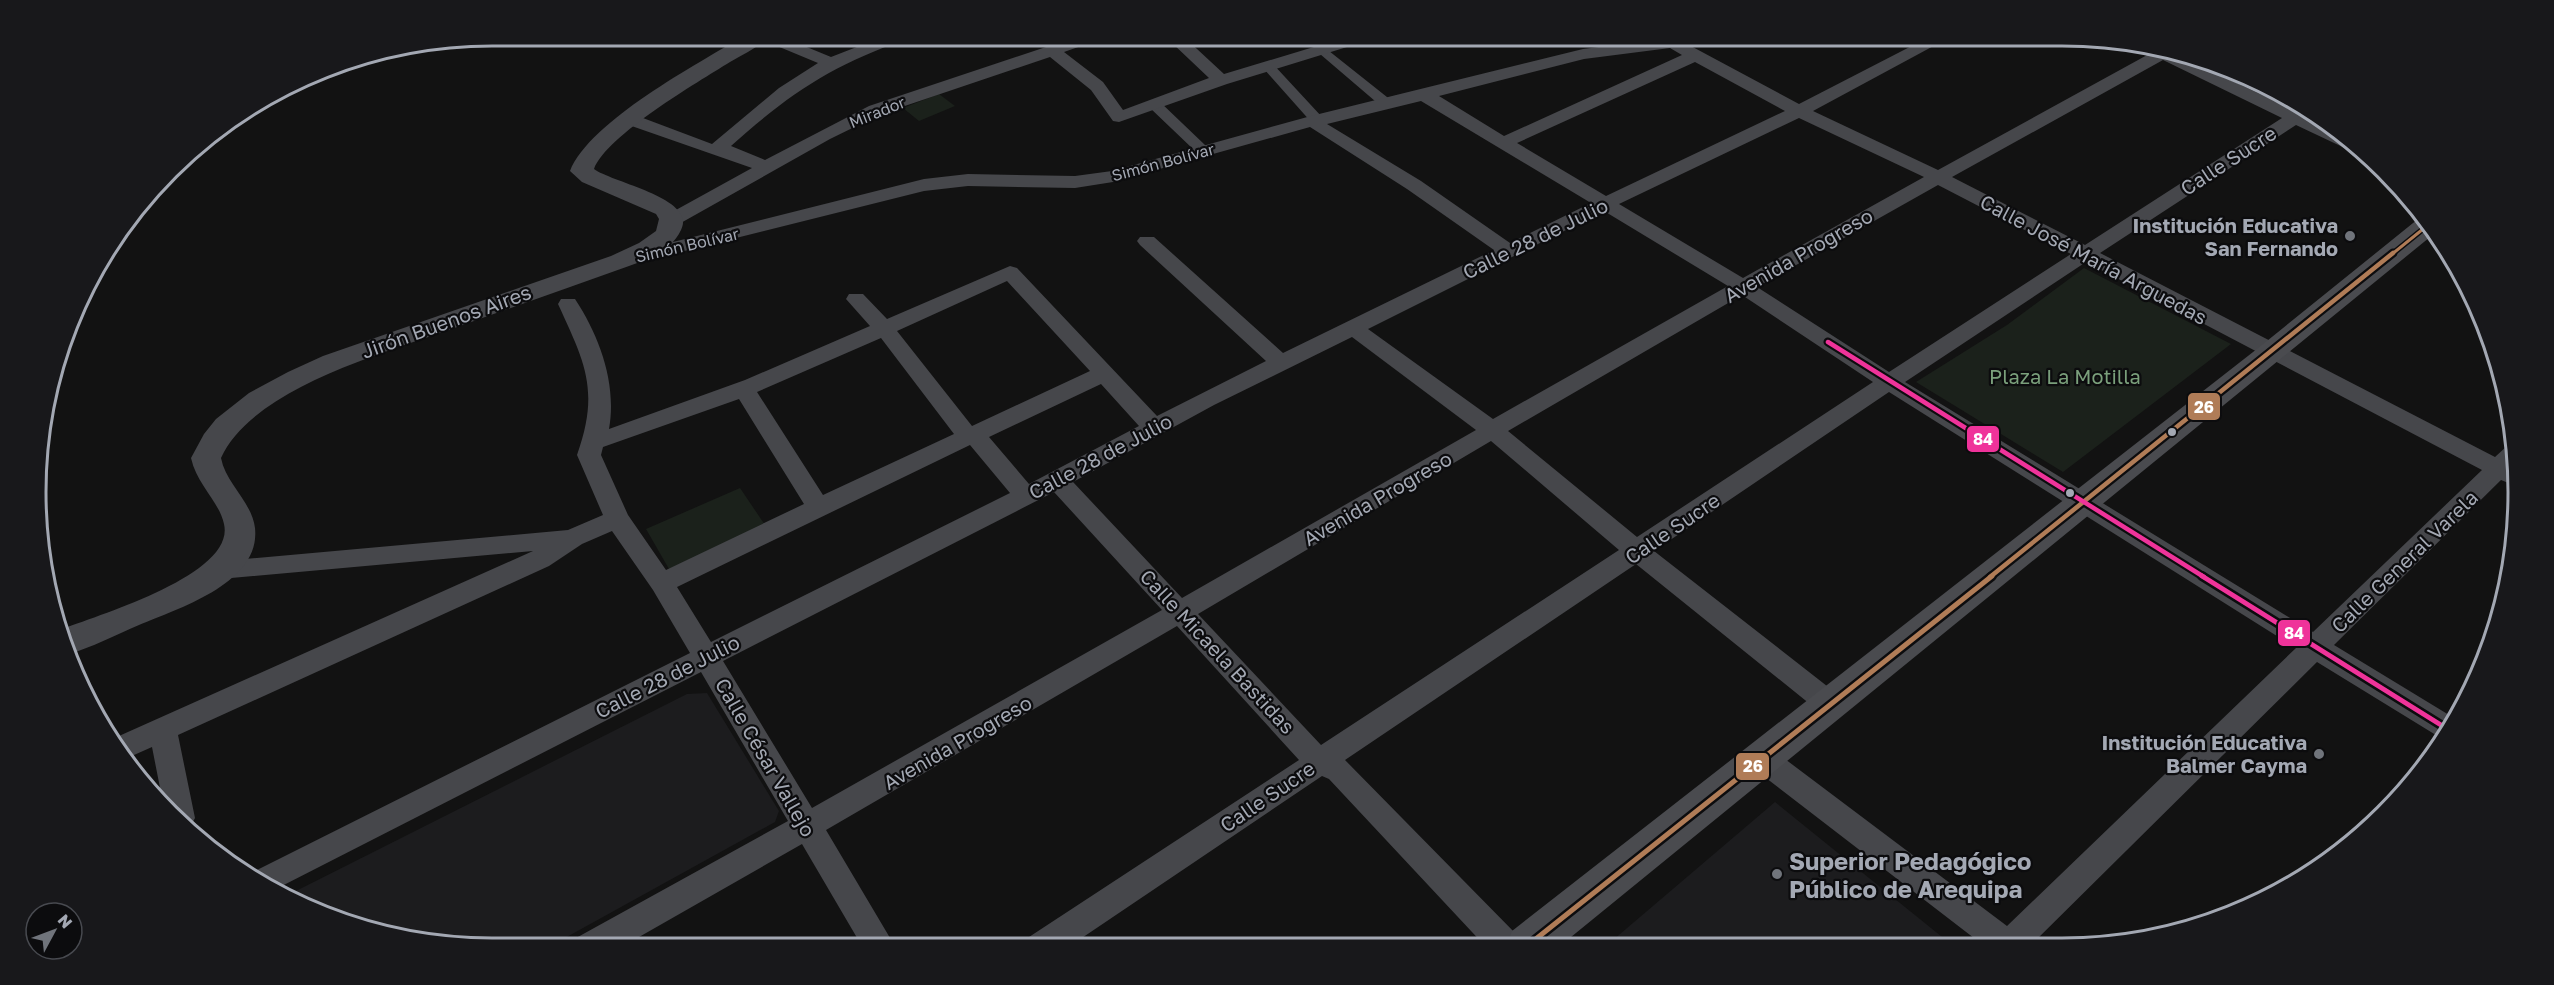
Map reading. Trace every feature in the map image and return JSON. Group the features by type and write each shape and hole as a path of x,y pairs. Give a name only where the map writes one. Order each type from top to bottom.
{"main road":[{"path":"1537,938 2273,352 2422,230"}],"street":[{"path":"669,214 590,177 582,171 584,159 629,120 743,46"},
{"path":"790,46 831,63"},
{"path":"715,151 769,104 831,63 875,46"},
{"name":"Mirador","path":"669,214 760,164 875,110 1045,46"},
{"path":"1056,46 1097,86 1119,117 1221,80 1338,46"},
{"path":"1185,46 1221,80"},
{"path":"1319,46 1387,104"},
{"name":"Simón Bolívar","path":"620,261 924,185 968,180 1075,182 1113,176 1317,120 1583,54 1648,46"},
{"name":"Calle José María Arguedas","path":"1677,46 1799,111 1936,176 2273,352 2507,465"},
{"name":"Calle 28 de Julio","path":"267,878 1026,496 1154,427 1605,203 1799,111 1925,46"},
{"name":"Avenida Progreso","path":"607,938 807,828 1742,286 2150,55"},
{"path":"1505,142 1694,56"},
{"path":"1268,66 1317,120 1318,126 1414,185 1509,251"},
{"path":"2203,70 2286,107"},
{"path":"1424,95 1742,286 1889,382 2442,725"},
{"path":"1154,104 1200,147 1199,153"},
{"name":"Calle Sucre","path":"1055,938 1889,382 2298,114"},
{"path":"629,120 715,151 727,151 760,164"},
{"name":"Jirón Buenos Aires","path":"71,640 193,590 220,569 238,545 240,527 235,513 211,477 206,458 220,433 246,410 286,383 333,362 620,261 656,244 667,234 669,214"},
{"path":"1147,241 1282,364"},
{"path":"594,442 641,427 743,387 1010,272 1154,427"},
{"path":"856,299 884,328 968,436 979,440 1026,496"},
{"name":"Calle César Vallejo","path":"568,304 598,369 602,416 589,455 616,519 662,583 707,656 874,938"},
{"path":"1355,329 1492,430 1637,551 1831,705"},
{"path":"662,583 818,507 1105,373"},
{"path":"743,387 818,507"},
{"name":"Calle General Varela","path":"2015,938 2316,647 2507,468"},
{"name":"Calle Micaela Bastidas","path":"1057,480 1319,762 1339,770 1499,938"},
{"path":"126,746 540,559 573,538 616,519"},
{"path":"220,569 573,538"},
{"path":"163,731 178,809"},
{"path":"1762,759 1999,938"}],"shaded area":[{"path":"707,693 779,811 775,822 565,938 463,938 434,935 349,915 294,892 687,694"},
{"name":"Superior Pedagógico Público de Arequipa","path":"1775,802 1943,938 1615,938"}],"green space":[{"path":"939,94 955,106 919,121 903,108"},
{"name":"Plaza La Motilla","path":"2084,268 2231,344 2063,472 1916,382 2007,325"},
{"path":"740,488 765,525 669,569 646,529"}],"transit line":[{"name":"26","path":"1537,938 2273,352 2422,230"},
{"name":"84","path":"1828,342 2442,725"}],"place":[{"name":"Institución Educativa San Fernando","path":"2350,236"},
{"name":"Institución Educativa Balmer Cayma","path":"2319,754"},
{"name":"Superior Pedagógico Público de Arequipa","path":"1777,874"}]}
